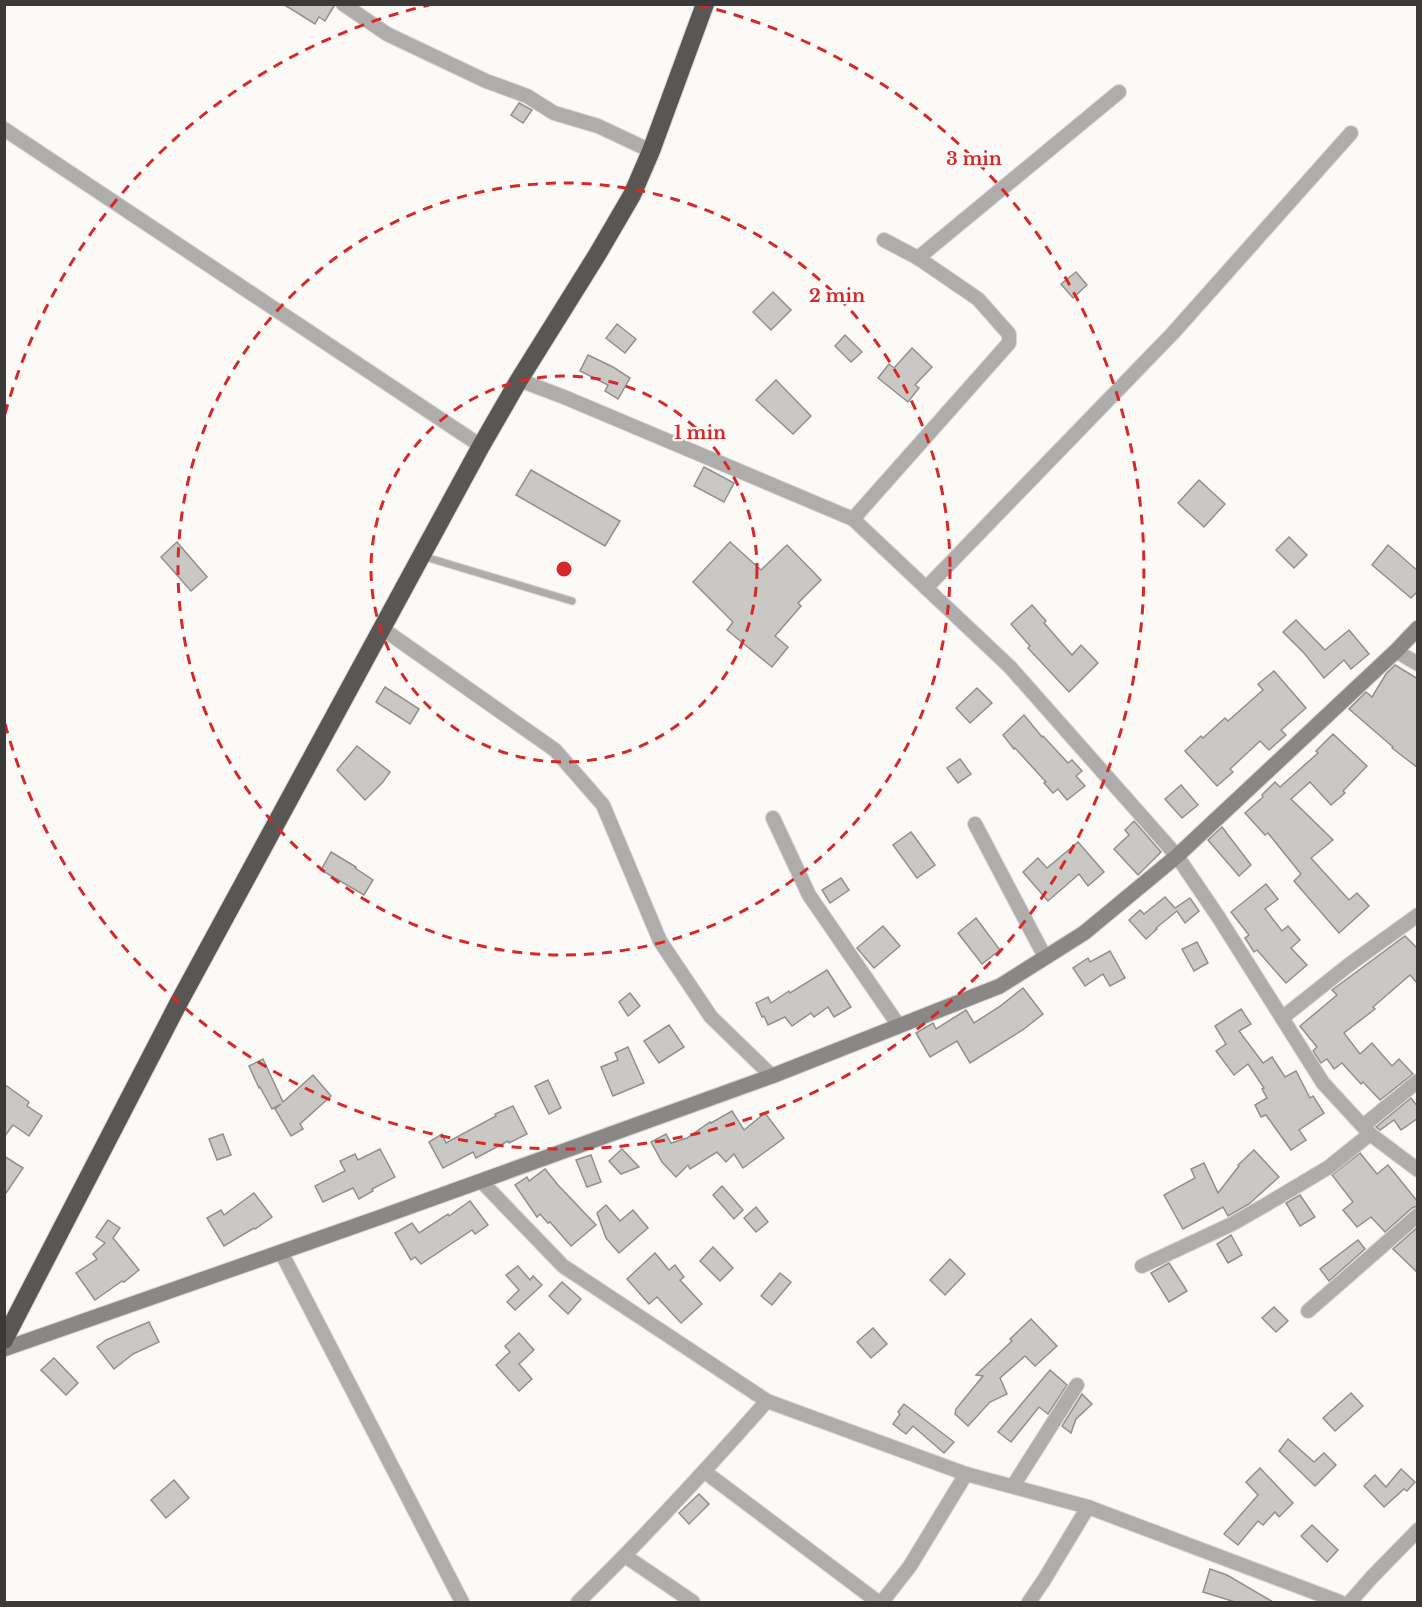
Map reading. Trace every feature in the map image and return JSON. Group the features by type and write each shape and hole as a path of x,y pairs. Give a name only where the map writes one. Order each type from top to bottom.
{"highway":[{"path":"4,1340 178,1004 481,446 632,195 651,151 705,4"}],"street":[{"path":"343,4 387,34 486,81 527,96 554,113 598,126 651,151"},
{"path":"918,258 1119,92"},
{"path":"4,129 481,446"},
{"path":"926,588 1173,333 1351,133"},
{"path":"853,519 1009,344 1009,334 978,299 918,258 884,240"},
{"path":"519,380 853,519 1010,666 1177,856 1323,1083 1366,1130 1418,1170"},
{"path":"4,1349 772,1076 1000,986 1084,933 1177,856 1418,628"},
{"path":"382,629 555,750 603,805 660,941 711,1017 772,1076"},
{"path":"1395,651 1418,664"},
{"path":"773,818 809,895 898,1026"},
{"path":"975,824 1045,957"},
{"path":"1281,1018 1418,915"},
{"path":"1143,1266 1241,1219 1329,1167 1418,1081"},
{"path":"481,1181 562,1266 767,1401 966,1474 1088,1507 1340,1602"},
{"path":"1308,1311 1418,1215"},
{"path":"281,1252 462,1602"},
{"path":"1013,1486 1077,1384"},
{"path":"578,1602 705,1472 767,1401"},
{"path":"705,1472 880,1602 910,1566 966,1474"},
{"path":"1029,1602 1088,1507"},
{"path":"1350,1602 1418,1530"},
{"path":"625,1556 693,1602"}],"lane":[{"path":"422,556 572,601"}],"building":[{"path":"283,4 334,4 334,6 325,21 319,17 315,24"},
{"path":"519,103 532,110 523,123 511,115"},
{"path":"1076,272 1087,285 1073,298 1061,284"},
{"path":"773,292 791,310 771,330 753,312"},
{"path":"617,324 636,339 625,353 606,338"},
{"path":"845,335 862,352 851,362 835,346"},
{"path":"912,348 932,367 915,385 919,388 908,402 878,378 889,364 894,368"},
{"path":"588,355 630,378 618,399 605,391 608,385 580,371"},
{"path":"776,380 811,416 793,434 756,400"},
{"path":"704,467 734,483 724,502 694,486"},
{"path":"531,470 620,521 605,546 516,495"},
{"path":"1199,480 1225,504 1204,527 1178,503"},
{"path":"1289,537 1307,555 1294,568 1276,550"},
{"path":"177,542 207,577 191,591 161,557"},
{"path":"730,542 761,570 787,545 821,580 798,603 801,606 775,636 788,647 772,667 727,630 733,622 693,582"},
{"path":"1388,545 1418,571 1418,591 1411,598 1372,565"},
{"path":"1032,605 1046,621 1044,623 1072,655 1081,645 1098,663 1069,692 1028,648 1030,646 1011,624"},
{"path":"1296,620 1325,650 1349,630 1369,654 1351,669 1344,660 1324,678 1283,632"},
{"path":"1395,665 1418,679 1418,768 1349,709 1366,692 1372,697 1386,674"},
{"path":"1274,671 1306,708 1281,730 1286,735 1269,750 1260,741 1230,769 1233,772 1217,786 1185,751 1225,718 1228,721 1263,690 1258,684"},
{"path":"385,687 419,709 410,724 376,702"},
{"path":"977,688 992,703 970,723 956,708"},
{"path":"1024,715 1068,763 1072,760 1082,771 1076,776 1085,786 1067,800 1058,789 1053,793 1044,783 1046,782 1003,735"},
{"path":"1333,734 1367,766 1343,791 1345,793 1331,805 1310,782 1291,799 1333,840 1311,858 1349,900 1357,893 1369,906 1339,933 1294,881 1301,874 1268,833 1265,835 1245,813 1263,797 1262,795 1275,782 1280,787 1318,753 1316,751"},
{"path":"357,746 390,772 365,800 337,770"},
{"path":"960,759 971,774 958,783 947,768"},
{"path":"1181,785 1198,805 1182,818 1165,799"},
{"path":"1134,821 1161,852 1138,875 1114,849 1129,835 1125,830"},
{"path":"1222,827 1251,865 1239,876 1208,840"},
{"path":"911,832 935,865 917,878 893,845"},
{"path":"1078,842 1104,872 1088,886 1079,874 1048,901 1023,872 1038,858 1047,868"},
{"path":"331,852 373,880 364,895 321,870"},
{"path":"841,878 849,890 830,903 822,890"},
{"path":"1266,884 1278,899 1265,909 1282,931 1288,926 1300,940 1291,948 1307,965 1286,983 1257,950 1254,952 1245,938 1249,935 1231,912"},
{"path":"1165,897 1175,908 1190,898 1199,911 1185,923 1177,911 1146,939 1129,920 1140,910 1144,914"},
{"path":"976,918 1000,950 982,964 958,933"},
{"path":"883,926 900,946 874,968 857,948"},
{"path":"1405,936 1418,949 1418,984 1410,975 1373,1007 1375,1009 1344,1033 1360,1054 1372,1043 1392,1066 1399,1059 1413,1074 1380,1100 1342,1063 1334,1069 1327,1059 1321,1063 1313,1051 1317,1047 1300,1026 1337,995 1332,990"},
{"path":"1197,942 1208,963 1194,971 1182,949"},
{"path":"1110,951 1125,978 1110,986 1103,974 1085,986 1073,968 1088,958 1090,962"},
{"path":"827,970 851,1007 834,1017 828,1007 814,1017 811,1013 792,1026 785,1017 768,1025 756,1003 768,997 771,1003"},
{"path":"1023,988 1043,1014 1024,1029 970,1063 957,1041 930,1057 916,1033 933,1023 936,1029 966,1010 974,1023"},
{"path":"630,993 640,1006 628,1016 619,1002"},
{"path":"1241,1009 1251,1024 1239,1031 1263,1063 1272,1057 1285,1077 1296,1071 1310,1098 1313,1096 1324,1113 1299,1130 1306,1140 1291,1150 1266,1115 1261,1117 1255,1105 1267,1098 1262,1089 1264,1088 1248,1064 1234,1075 1216,1051 1226,1044 1215,1026"},
{"path":"669,1025 684,1047 659,1063 644,1041"},
{"path":"628,1047 644,1083 613,1096 601,1067 618,1060 615,1053"},
{"path":"263,1059 283,1102 313,1075 331,1096 300,1124 303,1129 291,1136 275,1109 281,1104 272,1109 249,1066"},
{"path":"548,1080 561,1108 549,1114 535,1086"},
{"path":"4,1084 29,1102 27,1106 42,1116 29,1136 13,1125 4,1137"},
{"path":"1411,1098 1418,1107 1418,1118 1401,1130 1394,1120 1380,1130 1376,1127"},
{"path":"513,1106 527,1134 476,1158 473,1152 443,1168 429,1142 442,1134 446,1143"},
{"path":"732,1111 744,1130 765,1113 784,1138 743,1168 734,1154 726,1162 717,1152 690,1169 688,1165 676,1177 662,1162 651,1142 666,1134 671,1143 687,1138 710,1122"},
{"path":"223,1134 231,1155 217,1160 209,1139"},
{"path":"380,1149 395,1177 359,1199 353,1188 323,1202 315,1186 345,1171 340,1161 355,1154 358,1160"},
{"path":"622,1149 639,1167 621,1174 609,1161"},
{"path":"1254,1150 1279,1177 1249,1204 1228,1216 1223,1207 1183,1229 1164,1195 1195,1178 1191,1169 1204,1163 1218,1193 1238,1165"},
{"path":"1360,1153 1377,1174 1388,1165 1418,1202 1418,1206 1412,1208 1385,1232 1371,1217 1357,1227 1343,1210 1353,1202 1332,1175"},
{"path":"591,1155 601,1182 587,1187 576,1160"},
{"path":"4,1156 23,1168 4,1196"},
{"path":"545,1169 596,1225 571,1246 550,1222 548,1223 540,1214 537,1217 515,1185 527,1177 529,1181"},
{"path":"722,1186 743,1210 734,1219 713,1195"},
{"path":"254,1193 272,1217 224,1246 207,1218 221,1210 224,1215"},
{"path":"1300,1195 1315,1217 1300,1226 1286,1203"},
{"path":"470,1201 488,1225 475,1234 472,1230 421,1264 415,1257 411,1260 395,1233 412,1223 419,1233"},
{"path":"606,1205 620,1221 633,1210 648,1228 619,1253 606,1238 597,1213"},
{"path":"756,1207 768,1222 756,1232 744,1218"},
{"path":"108,1220 120,1228 113,1238 139,1270 95,1300 76,1273 97,1259 93,1254 105,1243 96,1237"},
{"path":"1418,1227 1418,1273 1393,1249"},
{"path":"1231,1235 1242,1255 1228,1263 1217,1244"},
{"path":"1358,1240 1365,1249 1329,1281 1320,1269"},
{"path":"713,1247 733,1268 720,1281 700,1261"},
{"path":"655,1253 669,1270 675,1265 684,1277 680,1280 702,1304 681,1323 657,1297 649,1304 627,1279"},
{"path":"950,1259 965,1274 945,1295 930,1280"},
{"path":"1169,1263 1187,1291 1169,1302 1151,1273"},
{"path":"518,1266 530,1280 533,1276 542,1285 515,1310 507,1302 519,1290 506,1275"},
{"path":"780,1273 791,1282 772,1305 761,1296"},
{"path":"562,1282 581,1299 568,1314 549,1296"},
{"path":"1274,1307 1288,1321 1276,1332 1262,1318"},
{"path":"1031,1319 1057,1346 1035,1366 1025,1356 1000,1378 1007,1394 990,1402 968,1426 955,1414 956,1409 983,1376 976,1375 1012,1341 1010,1339"},
{"path":"149,1322 159,1342 133,1354 114,1369 97,1347 106,1340"},
{"path":"873,1328 887,1344 871,1358 857,1342"},
{"path":"519,1333 534,1350 519,1364 532,1379 519,1391 496,1365 510,1352 505,1346"},
{"path":"54,1358 78,1383 66,1395 41,1370"},
{"path":"1050,1370 1067,1385 1048,1414 1039,1407 1011,1442 998,1432"},
{"path":"1351,1393 1363,1406 1335,1431 1323,1418"},
{"path":"1082,1394 1092,1404 1076,1419 1071,1433 1062,1426"},
{"path":"904,1404 954,1442 944,1453 913,1426 906,1434 893,1424"},
{"path":"1288,1439 1314,1462 1324,1453 1336,1465 1315,1486 1279,1451"},
{"path":"1260,1468 1293,1503 1279,1517 1275,1512 1263,1525 1258,1521 1238,1545 1224,1534 1258,1495 1246,1482"},
{"path":"1401,1469 1415,1482 1407,1491 1404,1489 1384,1507 1364,1486 1375,1475 1386,1487"},
{"path":"174,1480 189,1498 166,1518 151,1500"},
{"path":"699,1494 709,1504 689,1524 679,1513"},
{"path":"1312,1525 1338,1550 1327,1562 1301,1536"},
{"path":"1210,1569 1227,1575 1273,1602 1235,1602 1203,1592"}]}
